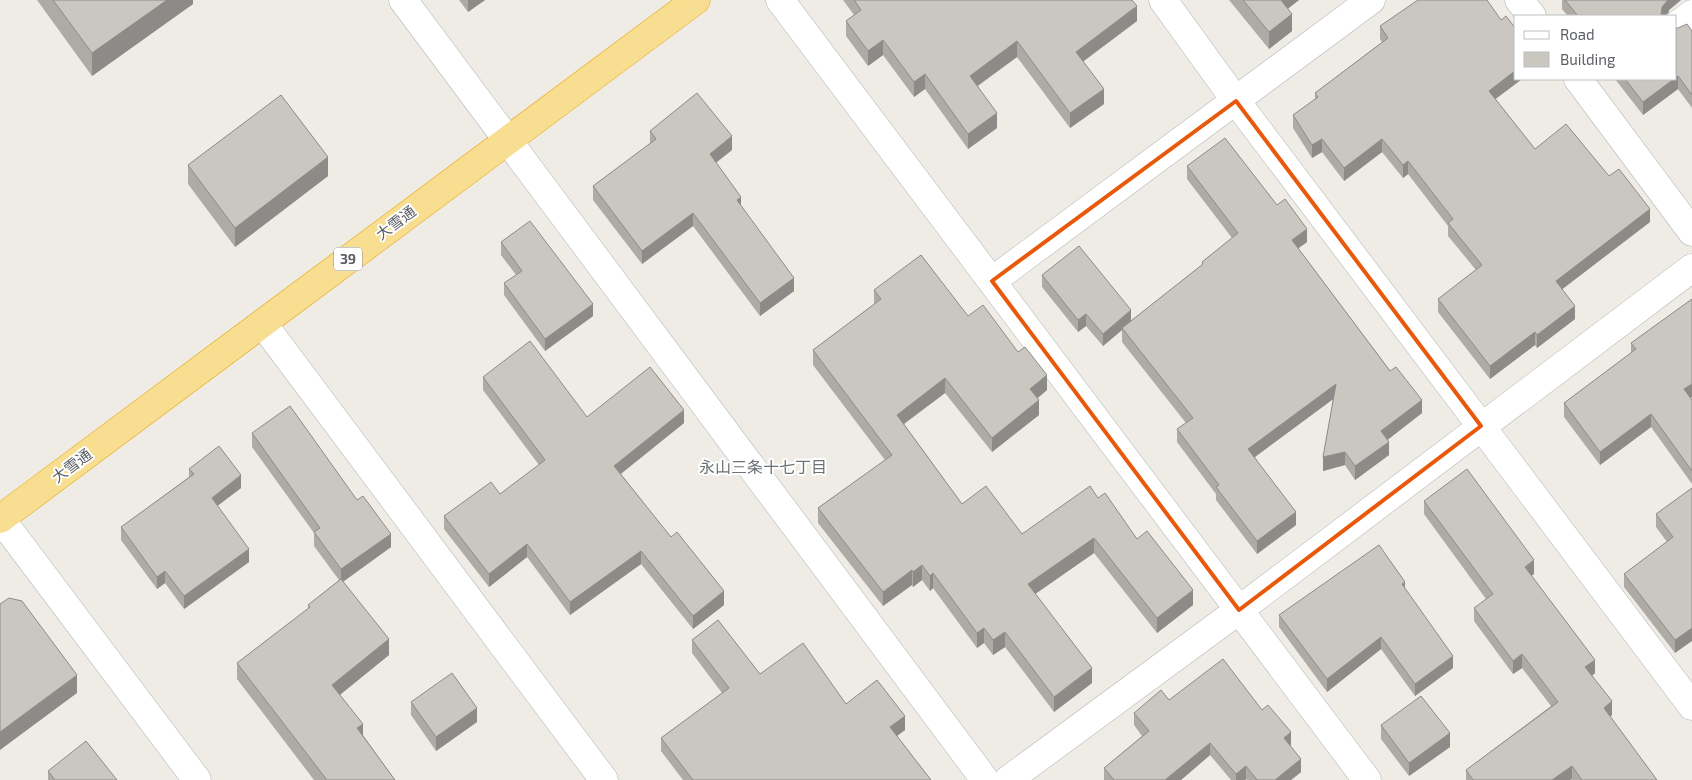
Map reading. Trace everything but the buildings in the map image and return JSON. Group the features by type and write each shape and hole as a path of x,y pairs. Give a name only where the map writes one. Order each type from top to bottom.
{"highway":[{"name":"大雪通","path":"0,519 507,139 696,0"}],"street":[{"path":"403,0 985,780"},
{"path":"780,0 1367,780"},
{"path":"1163,0 1236,102 1692,706"},
{"path":"992,281 1236,102 1371,0"},
{"path":"1519,0 1531,15"},
{"path":"1677,25 1692,14"},
{"path":"1591,83 1692,232"},
{"path":"1008,780 1239,610 1692,268"},
{"path":"262,324 604,780"},
{"path":"0,519 197,780"}],"highlighted area":[{"path":"1236,101 1481,426 1239,610 992,281"}],"district":[{"name":"永山三条十七丁目","path":"763,467"}]}
